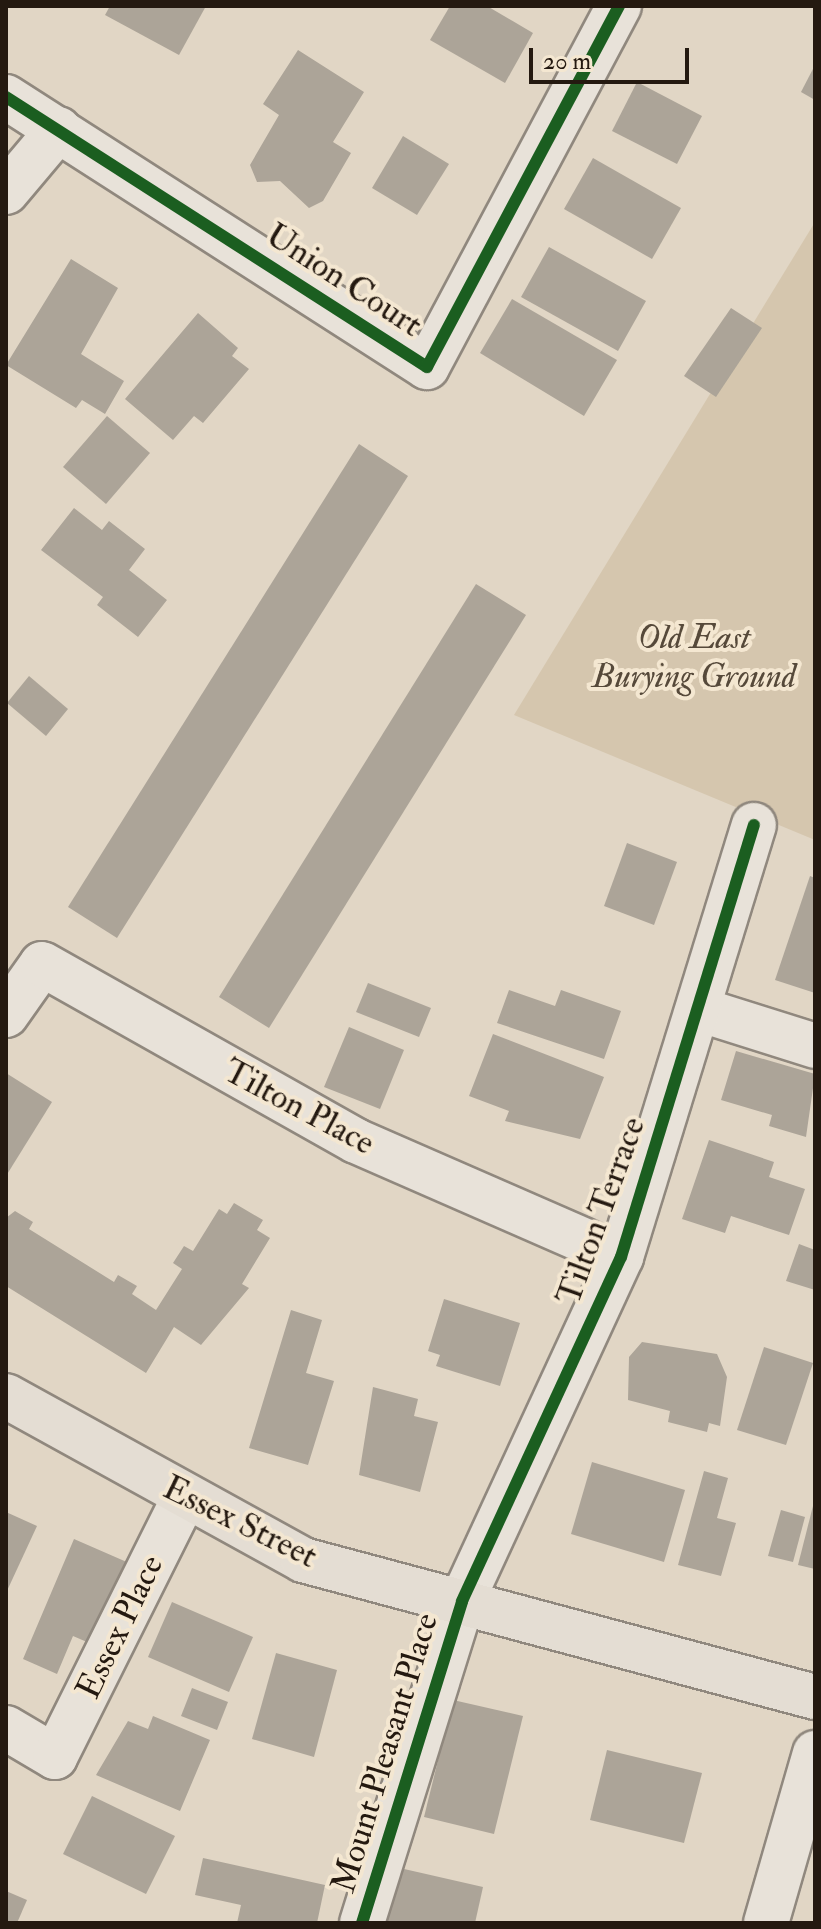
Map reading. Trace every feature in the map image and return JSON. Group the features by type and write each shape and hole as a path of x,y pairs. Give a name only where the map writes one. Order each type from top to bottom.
{"main road":[{"name":"Essex Street","path":"6,1396 303,1560 815,1697"}],"street":[{"name":"Union Court","path":"6,97 427,367 619,6"},
{"path":"6,192 59,129"},
{"name":"Tilton Terrace","path":"462,1601 621,1257 754,825"},
{"name":"Tilton Place","path":"6,1015 42,964 356,1141 621,1257"},
{"path":"698,1009 815,1046"},
{"name":"Essex Place","path":"6,1728 55,1757 185,1496"},
{"name":"Mount Pleasant Place","path":"362,1923 462,1601"},
{"path":"766,1923 815,1753"}],"green space":[{"name":"Old East Burying Ground","path":"815,222 815,840 514,715"}],"building":[{"path":"110,6 206,6 179,55 105,15"},
{"path":"450,6 487,6 533,33 505,83 430,40"},
{"path":"298,50 364,92 333,142 351,153 323,201 309,208 280,181 257,182 250,165 279,115 263,104"},
{"path":"815,65 815,100 801,92"},
{"path":"637,82 702,116 677,164 612,131"},
{"path":"403,136 449,164 417,215 372,188"},
{"path":"593,158 681,208 652,259 564,209"},
{"path":"549,247 646,301 618,351 521,297"},
{"path":"71,259 118,288 81,354 124,381 105,414 82,400 76,408 6,365"},
{"path":"512,299 617,360 584,416 480,353"},
{"path":"731,308 762,328 716,397 684,376"},
{"path":"198,313 238,348 232,356 249,369 203,423 194,416 173,440 125,399"},
{"path":"107,416 150,453 106,504 63,467"},
{"path":"359,444 408,476 117,938 68,907"},
{"path":"74,508 102,530 109,521 145,549 129,570 167,600 138,637 97,605 103,597 41,550"},
{"path":"476,584 526,615 269,1028 219,997"},
{"path":"29,676 68,709 46,736 7,703"},
{"path":"627,843 677,862 654,925 604,906"},
{"path":"810,876 815,878 815,993 775,980"},
{"path":"368,983 431,1008 419,1037 356,1012"},
{"path":"509,990 555,1006 561,990 621,1011 604,1059 497,1023"},
{"path":"349,1027 404,1050 380,1109 324,1087"},
{"path":"493,1034 604,1077 580,1139 505,1121 509,1111 469,1096"},
{"path":"736,1051 815,1074 806,1137 769,1126 772,1115 721,1100"},
{"path":"6,1073 52,1102 6,1176"},
{"path":"709,1140 774,1162 769,1177 805,1189 789,1235 731,1216 725,1233 682,1219"},
{"path":"234,1203 263,1220 257,1230 270,1238 242,1284 249,1288 201,1345 174,1327 146,1373 6,1286 6,1218 15,1211 33,1222 29,1229 114,1282 118,1275 137,1286 132,1294 156,1310 182,1269 173,1263 184,1246 193,1251 219,1209 227,1214"},
{"path":"799,1244 815,1250 815,1290 786,1281"},
{"path":"444,1299 520,1323 500,1386 436,1366 440,1355 428,1351"},
{"path":"291,1310 322,1320 306,1373 334,1381 308,1465 249,1448"},
{"path":"642,1342 717,1354 727,1377 720,1426 709,1423 707,1432 668,1422 670,1411 628,1400 629,1357"},
{"path":"764,1347 813,1363 786,1445 737,1430"},
{"path":"373,1387 418,1399 414,1416 438,1422 420,1492 359,1475"},
{"path":"592,1462 685,1490 664,1562 571,1534"},
{"path":"704,1471 728,1478 717,1518 736,1523 721,1576 678,1565"},
{"path":"815,1503 815,1569 798,1565"},
{"path":"781,1510 805,1517 793,1562 768,1556"},
{"path":"6,1512 37,1526 6,1593"},
{"path":"74,1539 129,1563 94,1645 73,1636 57,1674 23,1659"},
{"path":"172,1602 253,1637 229,1692 148,1657"},
{"path":"276,1653 337,1670 314,1757 252,1739"},
{"path":"192,1688 228,1702 217,1730 181,1716"},
{"path":"453,1700 523,1716 494,1834 424,1817"},
{"path":"153,1716 210,1740 180,1811 96,1775 128,1721 148,1729"},
{"path":"607,1750 702,1773 684,1843 590,1820"},
{"path":"92,1796 175,1836 146,1894 63,1854"},
{"path":"203,1858 325,1885 317,1923 237,1923 241,1905 195,1895"},
{"path":"391,1866 483,1887 475,1923 378,1923"},
{"path":"6,1891 27,1900 17,1923 6,1923"}],"cycle path":[{"path":"6,97 427,367 619,6"},
{"path":"362,1923 462,1601 621,1257 754,825"}]}
